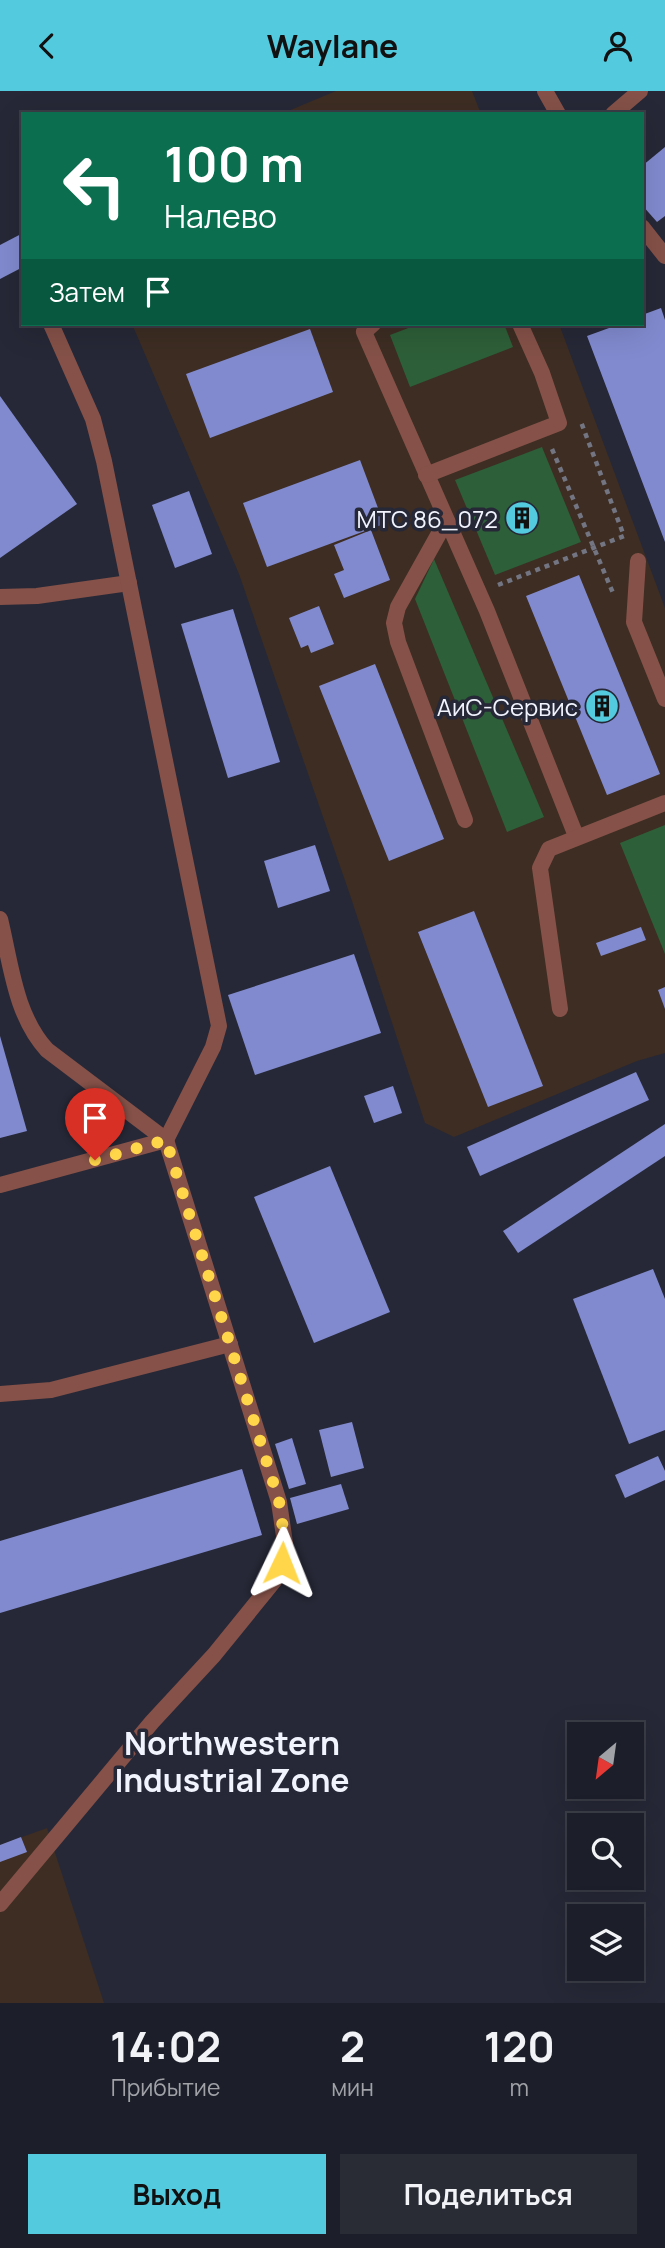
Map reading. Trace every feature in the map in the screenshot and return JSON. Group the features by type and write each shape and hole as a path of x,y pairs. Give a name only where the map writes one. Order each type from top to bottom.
{"lane":[{"path":"545,91 557,112"},
{"path":"614,112 640,91"},
{"path":"644,230 665,256"},
{"path":"0,1185 166,1140 214,1047 219,1026 93,419 52,326"},
{"path":"370,326 364,331 478,593 576,836"},
{"path":"426,475 559,423 542,373 521,326"},
{"path":"446,521 398,607 394,623 398,642 465,820"},
{"path":"638,561 634,622 665,699"},
{"path":"0,597 37,596 129,583"},
{"path":"560,1009 540,868 549,849 576,836 665,803"},
{"path":"0,919 24,1017 34,1036 47,1050 166,1140 279,1501 285,1543 282,1563 274,1580 249,1613 152,1722 0,1904"},
{"path":"0,1394 51,1390 230,1344"}],"path":[{"path":"478,593 624,536 580,418 559,423"},
{"path":"544,429 617,602"}],"shaded area":[{"path":"336,91 472,91 480,112 286,112"},
{"name":"АиС-Сервис","path":"133,326 560,326 665,608 665,1053 637,1061 454,1137 425,1123 350,895 239,574"},
{"path":"47,1828 104,2003 0,2003 0,1845"}],"green space":[{"path":"414,326 505,326 513,347 410,387 390,335"},
{"path":"542,447 581,542 495,575 455,480"},
{"path":"434,559 544,817 507,832 415,599"},
{"path":"665,825 665,954 620,843"}],"building":[{"path":"665,147 665,216 657,222 644,207 644,164"},
{"path":"21,234 21,268 0,279 0,245"},
{"path":"661,308 665,320 665,542 587,336 614,326 644,326 644,314"},
{"path":"310,329 333,392 210,438 186,374"},
{"path":"0,396 77,504 0,558"},
{"path":"360,460 384,524 267,567 243,503"},
{"path":"189,491 212,554 175,568 152,505"},
{"name":"МТС 86_072","path":"530,511 533,519 514,526 511,517"},
{"path":"371,530 390,580 344,598 334,574 344,570 334,545"},
{"name":"АиС-Сервис","path":"579,575 660,774 607,795 526,596"},
{"path":"319,606 334,644 311,653 308,645 301,648 289,618"},
{"path":"233,609 280,762 228,778 181,624"},
{"path":"375,664 444,839 389,861 319,686"},
{"path":"315,845 330,891 278,908 264,861"},
{"path":"474,911 543,1086 488,1107 418,932"},
{"path":"641,927 646,940 601,956 596,943"},
{"path":"354,954 381,1033 255,1075 228,995"},
{"path":"665,987 665,1009 658,990"},
{"path":"0,1036 27,1131 0,1138"},
{"path":"636,1072 649,1100 480,1176 467,1147"},
{"path":"393,1086 402,1113 374,1123 364,1096"},
{"path":"665,1124 665,1156 518,1253 503,1231"},
{"path":"330,1166 390,1312 314,1343 254,1197"},
{"path":"653,1269 665,1299 665,1430 629,1444 573,1299"},
{"path":"352,1422 364,1468 331,1477 319,1430"},
{"path":"292,1438 306,1484 289,1489 275,1444"},
{"path":"658,1456 665,1471 665,1480 625,1498 615,1475"},
{"path":"242,1469 262,1535 0,1613 0,1541"},
{"path":"341,1484 349,1509 297,1524 290,1498"},
{"path":"21,1837 27,1852 0,1862 0,1845"}],"place":[{"name":"МТС 86_072","path":"522,518"},
{"name":"АиС-Сервис","path":"602,706"}],"district":[{"name":"Northwestern Industrial Zone","path":"232,1762"}],"route":[{"path":"95,1160 166,1140 279,1501 285,1543 282,1563"}]}
